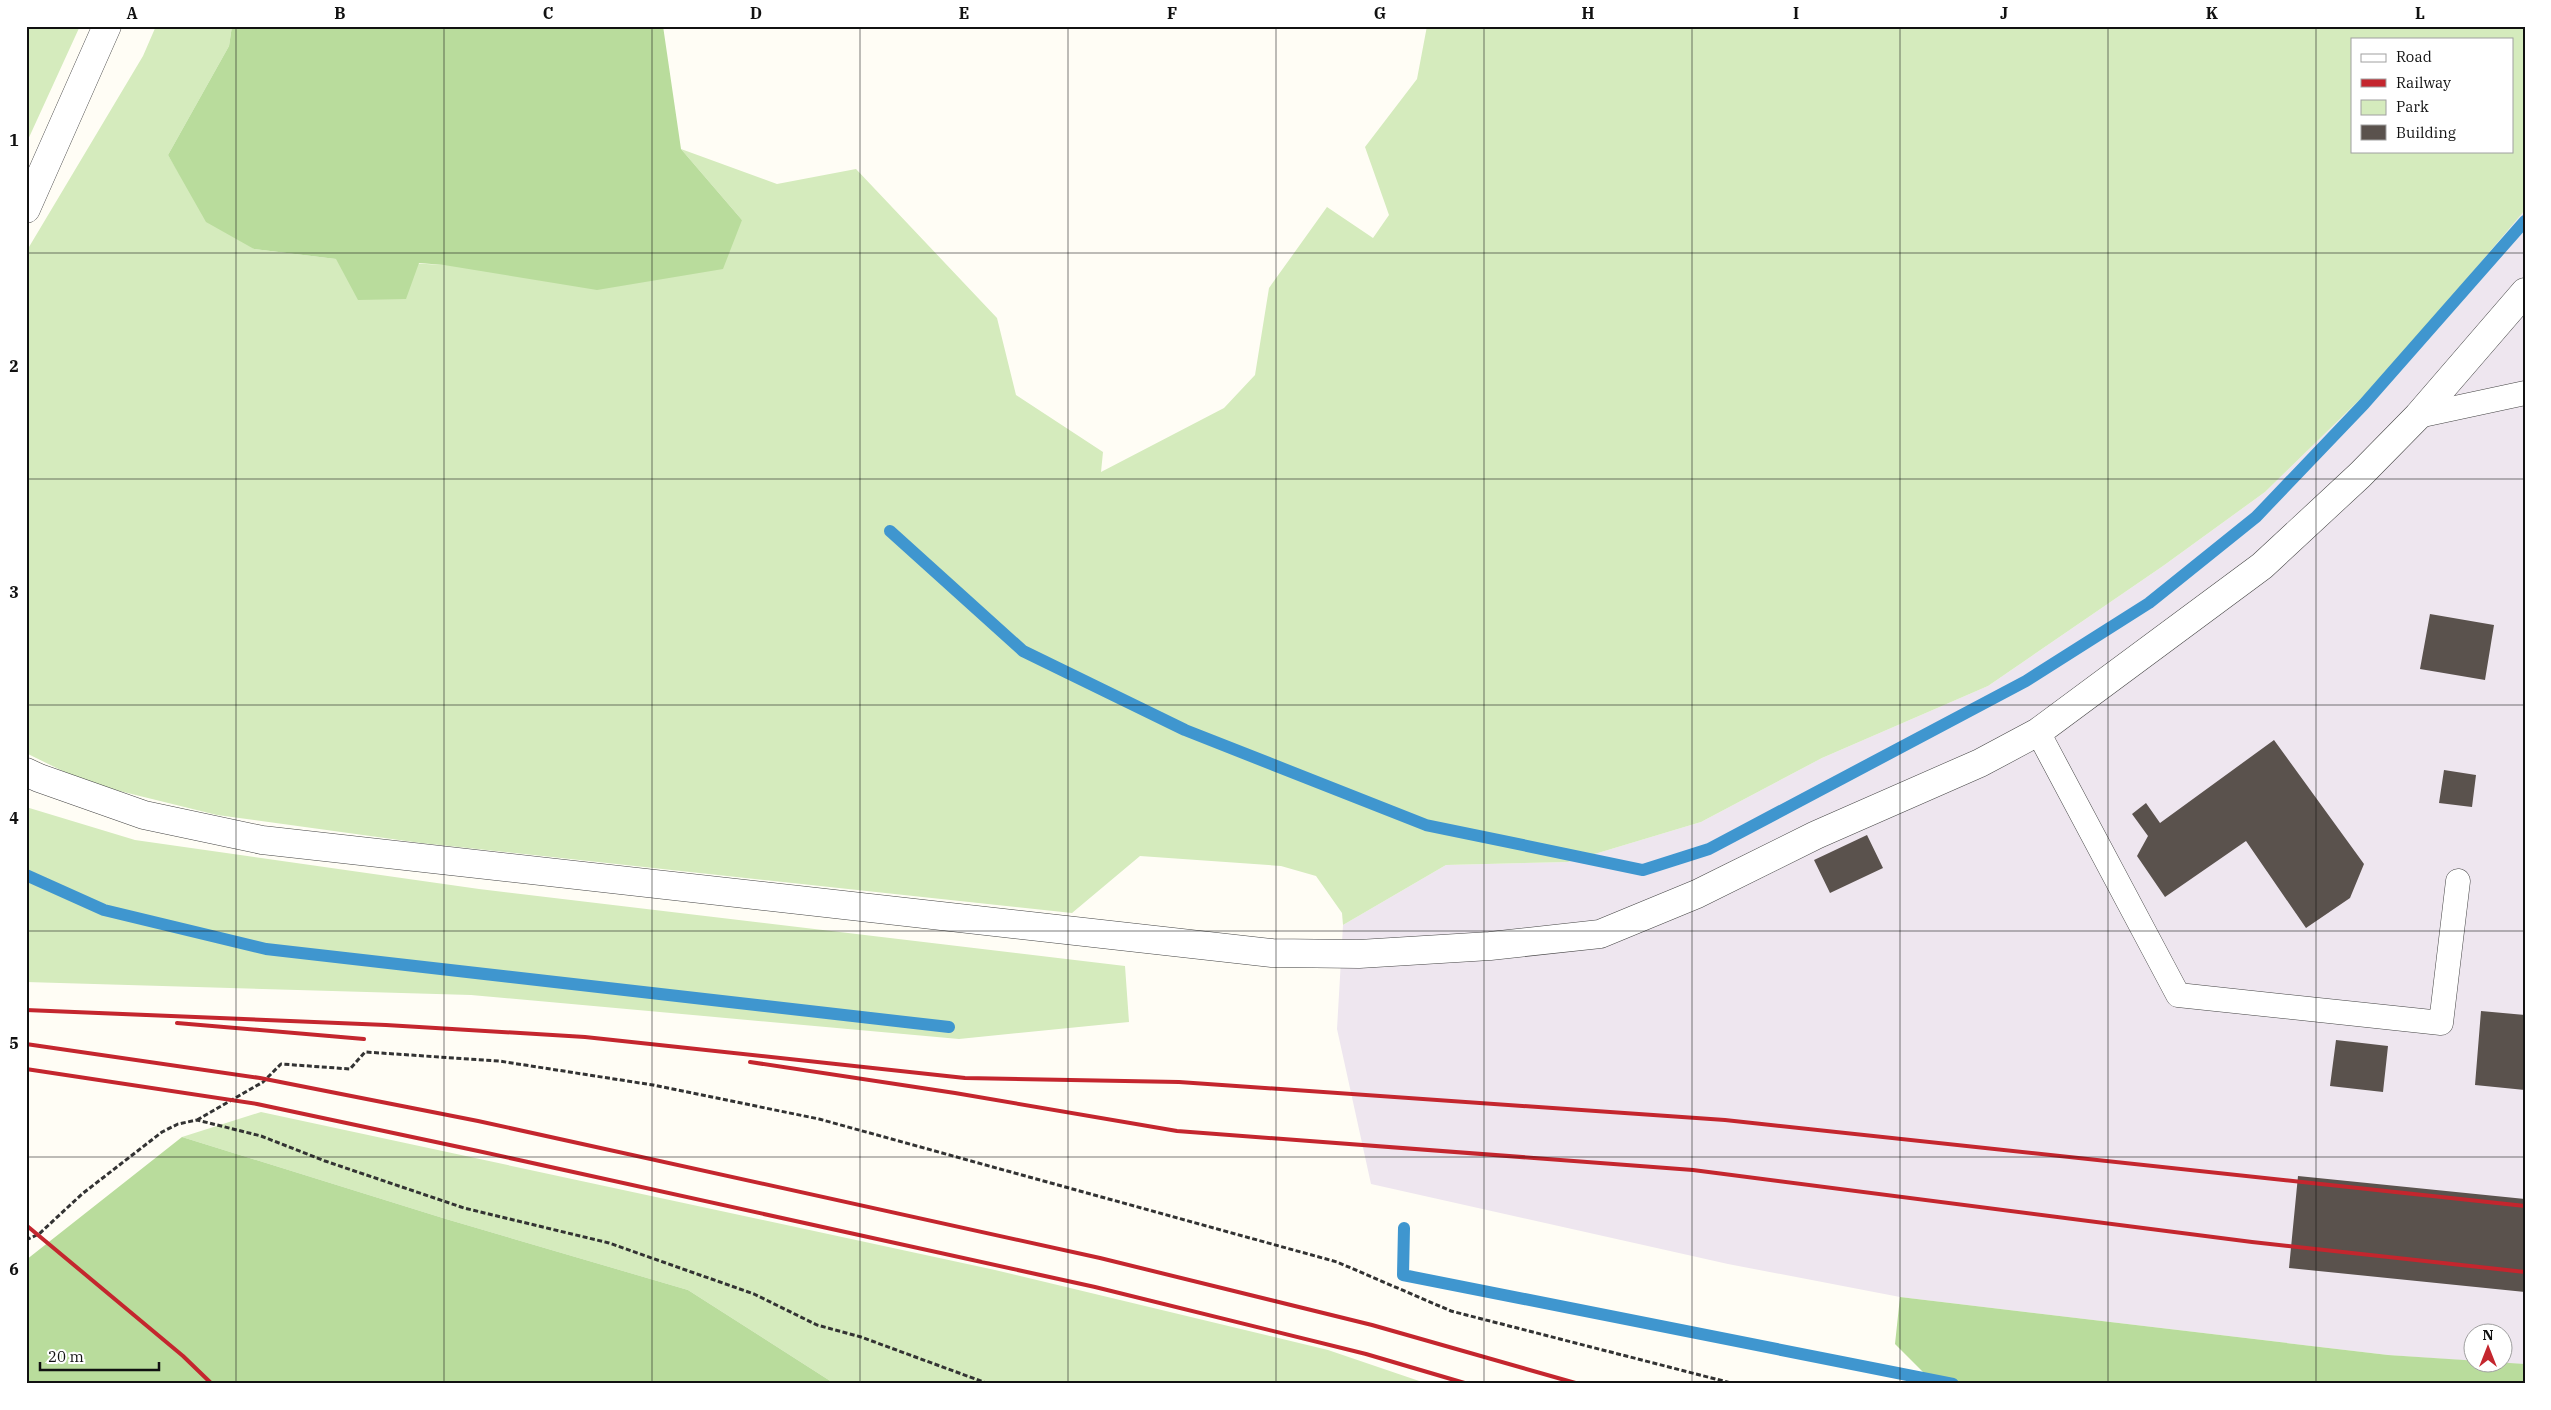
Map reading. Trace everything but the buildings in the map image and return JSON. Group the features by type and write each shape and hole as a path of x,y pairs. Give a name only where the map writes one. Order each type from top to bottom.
{"street":[{"path":"26,209 107,26"},
{"path":"26,772 144,814 262,840 1272,953 1358,954 1490,946 1600,934 1697,894 1816,835 1980,763 2038,732 2262,566 2360,475 2418,416 2522,304"}],"lane":[{"path":"2418,416 2525,393"},
{"path":"2038,732 2178,995 2442,1023 2458,882"}],"path":[{"path":"26,1240 39,1234 82,1194 162,1132 178,1124 197,1120 263,1082 280,1064 350,1069 365,1052 499,1061 653,1086 819,1119 1337,1262 1451,1311 1735,1384"},
{"path":"197,1120 261,1136 325,1161 448,1203 610,1242 754,1294 817,1325 861,1337 989,1384"}],"shaded area":[{"path":"2525,210 2525,1364 2514,1364 2514,1322 2464,1322 2464,1360 2388,1355 1900,1297 1728,1264 1371,1184 1337,1029 1343,925 1446,865 1568,862 1701,822 1822,758 1988,686 2163,566 2265,492 2388,372"}],"green space":[{"path":"26,26 80,26 26,144"},
{"path":"156,26 232,26 229,46 168,155 185,183 254,249 336,259 444,265 742,220 681,149 777,184 856,169 997,318 1016,395 1103,452 1101,472 1224,408 1255,375 1269,288 1327,207 1373,238 1389,215 1365,147 1417,79 1427,26 2525,26 2525,210 2388,372 2265,492 2163,566 1988,686 1822,758 1701,822 1568,862 1446,865 1343,925 1342,913 1316,876 1281,866 1140,856 1072,913 421,843 217,815 87,783 26,753 26,252 143,56"},
{"path":"232,26 663,26 681,149 742,220 723,269 597,290 444,265 419,263 406,299 358,300 336,259 254,249 206,222 168,155 229,46"},
{"path":"26,807 135,840 479,889 1125,966 1129,1022 959,1039 471,995 26,982"},
{"path":"261,1112 995,1270 1328,1350 1428,1384 835,1384 688,1290 446,1219 182,1137"},
{"path":"182,1137 446,1219 688,1290 835,1384 26,1384 26,1260"},
{"path":"1900,1297 2388,1355 2464,1360 2464,1372 2514,1372 2514,1363 2525,1364 2525,1384 1935,1384 1895,1344"}],"waterway":[{"path":"890,531 1023,651 1185,730 1426,825 1643,870 1709,849 2026,681 2149,603 2256,517 2364,404 2525,221"},
{"path":"26,875 104,910 266,949 949,1027"},
{"path":"1404,1228 1403,1275 1953,1384"}],"railway":[{"path":"26,1010 386,1025 585,1037 965,1078 1179,1082 1725,1120 2525,1206"},
{"path":"177,1023 364,1039"},
{"path":"26,1044 260,1078 478,1121 1100,1258 1372,1325 1579,1384"},
{"path":"750,1062 955,1093 1177,1131 1693,1170 2252,1242 2525,1272"},
{"path":"26,1069 257,1104 478,1151 1095,1287 1366,1354 1468,1384"},
{"path":"26,1225 183,1356 212,1384"}]}
